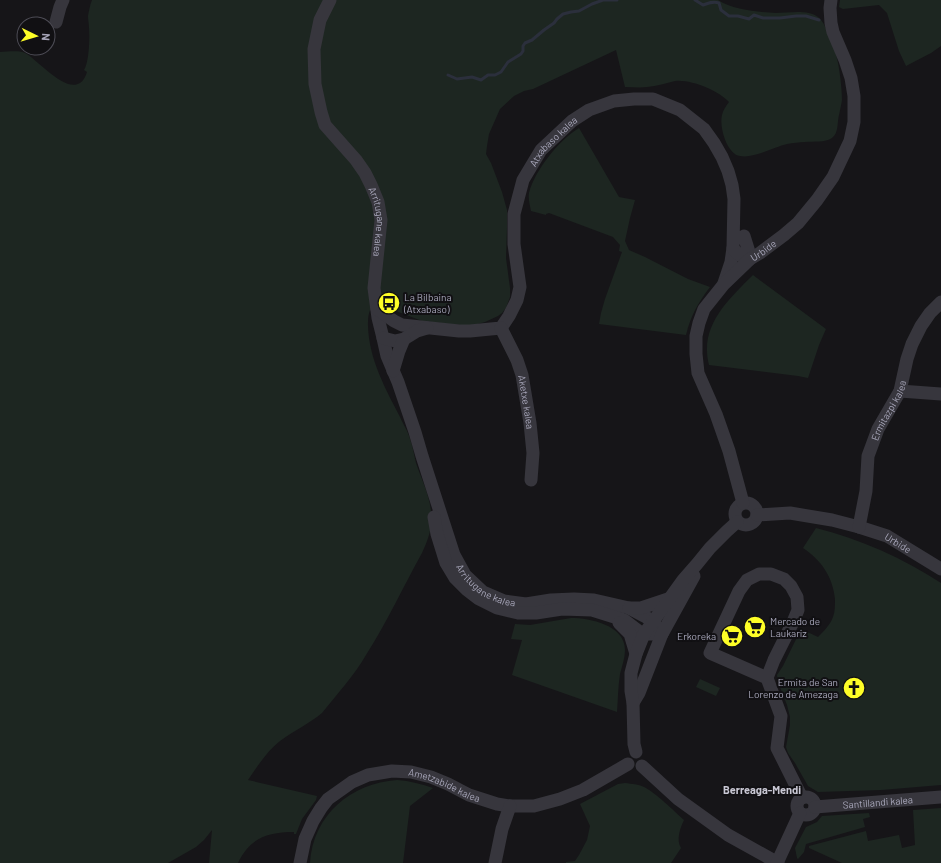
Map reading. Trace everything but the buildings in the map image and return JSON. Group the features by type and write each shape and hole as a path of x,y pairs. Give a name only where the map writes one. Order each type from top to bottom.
{"street":[{"path":"56,22 63,0"},
{"name":"Arritugane kalea","path":"330,0 320,20 314,49 315,84 320,112 325,124 356,160 365,173 378,202 381,220 374,288 382,338 387,356 415,432 454,556 465,575 483,592 504,601 526,604 574,599 594,600 629,608"},
{"name":"Urbide","path":"743,503 719,421 698,373 696,336 704,309 724,284 750,259 771,245 798,223 817,200 833,176 850,141 854,122 854,96 846,60 833,32 830,8 831,0"},
{"name":"Atxabaso kalea","path":"501,328 517,300 520,288 514,244 514,214 523,180 541,150 572,121 589,110 614,101 653,99 680,110 704,129 714,143 728,171 734,199 733,248 731,262 724,284"},
{"path":"734,224 744,236 759,243 771,245"},
{"path":"733,248 740,256 750,259 744,236"},
{"name":"Ermitazpi kalea","path":"859,527 866,491 868,456 878,429 900,391 912,344 927,317 941,302"},
{"path":"377,309 402,325 465,331 501,328"},
{"path":"382,338 392,329 402,325"},
{"path":"382,338 395,341 404,339 418,331 428,328"},
{"name":"Aketxe kalea","path":"501,328 517,360 522,375 530,423 533,453 531,480"},
{"path":"393,371 404,339"},
{"path":"900,391 941,394"},
{"name":"Arritugane kalea","path":"422,456 437,534 446,563 455,578 466,589 479,599 497,608 518,613 536,613 562,609 592,610 624,620 644,634"},
{"path":"747,502 753,505 757,515 751,524 744,525 737,522 734,512 737,506 747,502"},
{"name":"Urbide","path":"757,515 790,513 832,520 859,527 887,536 941,569"},
{"path":"636,752 634,744 631,673 636,654 644,634 683,580 710,548 737,522"},
{"path":"633,703 639,693 662,634 695,575 697,564"},
{"path":"767,678 710,653 739,590 746,580 759,574 771,574 784,579 792,586 796,597 798,610 767,678 781,716 777,748 802,798"},
{"path":"629,608 641,608 668,599"},
{"path":"629,608 653,622 662,634"},
{"path":"612,616 630,634 636,654"},
{"path":"644,634 662,634"},
{"path":"636,752 643,756 644,761 642,766 635,769 628,764 628,757 632,753 636,752"},
{"name":"Ametzabide kalea","path":"300,863 305,839 312,821 321,808 328,799 352,782 368,775 392,771 411,772 431,777 469,795 497,804 510,806 534,806 560,799 583,790 628,764"},
{"path":"642,766 678,800 728,834 777,863 800,813"},
{"path":"805,797 813,801 815,807 811,814 805,815 798,811 797,805 802,798 805,797"},
{"name":"Santillandi kalea","path":"815,807 941,797"},
{"path":"497,804 502,829"},
{"path":"496,863 502,829 510,806"}],"shaded area":[{"path":"92,0 718,0 731,6 754,11 776,13 803,12 818,17 826,27 839,67 842,100 837,130 834,136 829,140 787,144 751,156 740,156 735,154 728,145 723,133 721,120 723,111 729,102 719,94 696,84 682,81 647,87 625,87 616,50 533,89 524,91 514,96 500,109 489,134 486,154 502,192 507,210 506,258 510,297 506,308 498,316 485,322 470,326 422,321 383,306 371,308 369,314 368,326 371,350 379,373 408,433 416,463 429,500 431,528 428,538 422,553 381,630 351,678 322,713 275,745 262,759 248,780 317,796 316,800 302,819 296,834 294,834 294,832 284,832 260,838 248,848 238,863 209,863 212,830 196,847 168,863 0,863 0,52 16,51 16,56 30,56 57,78 66,83 75,85 82,82 87,72 84,70 88,56 88,16"},
{"path":"840,0 941,0 941,46 906,66 899,51 887,13 879,5 843,9 839,7"},
{"path":"579,128 619,197 635,200 625,241 629,250 688,279 710,287 695,310 686,335 599,324 605,299 622,252 619,251 620,245 613,237 549,213 546,215 531,211 529,193 542,165 571,133"},
{"path":"753,275 826,329 808,378 709,365 707,351 708,338 712,326 725,304"},
{"path":"816,528 832,532 881,550 912,565 941,583 941,785 881,790 818,792 808,786 788,753 786,747 790,717 777,675 801,629 818,637 830,623 835,611 834,591 829,576 821,564 803,548"},
{"path":"571,618 587,619 605,625 619,634 623,641 625,653 619,679 617,712 512,675 522,640 511,639 515,624 530,625"},
{"path":"700,679 720,688 716,696 696,687"},
{"path":"397,780 433,788 410,806 403,863 310,863 318,830 327,816 337,805 364,787 380,782"},
{"path":"625,783 639,785 654,793 684,820 679,838 681,848 671,863 566,863 575,861 587,840 590,826 580,804 618,784"},
{"path":"941,808 941,863 842,863 809,848 809,846 866,831 868,841 899,835 902,848 915,845 913,810"},
{"path":"869,813 870,817 863,819 865,827 806,844 804,852 798,859 797,858 795,848 806,827 817,822 822,816"}],"waterway":[{"path":"448,75 457,79 472,77 481,80 488,75 495,75 501,72 508,62 521,54 525,43 532,40 563,14 579,11 603,0 617,0"},
{"path":"695,0 703,5 717,2 719,3 721,10 729,16 738,16 749,19 754,15 763,18 806,16 819,20"}],"place":[{"name":"La Bilbaina (Atxabaso)","path":"389,303"},
{"name":"Mercado de Laukariz","path":"755,627"},
{"name":"Erkoreka","path":"732,636"},
{"name":"Ermita de San Lorenzo de Amezaga","path":"854,688"}],"district":[{"name":"Berreaga-Mendi","path":"762,789"}]}
